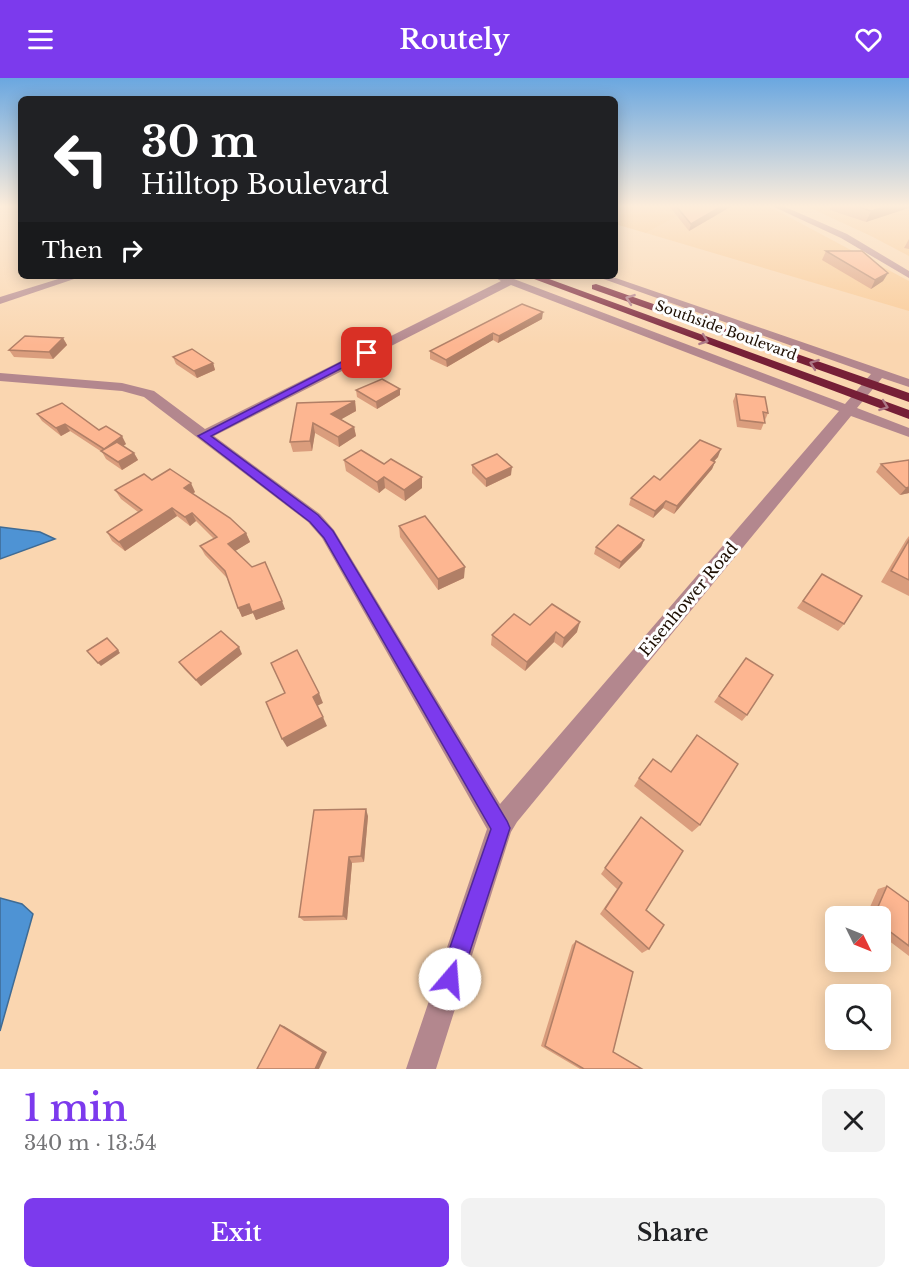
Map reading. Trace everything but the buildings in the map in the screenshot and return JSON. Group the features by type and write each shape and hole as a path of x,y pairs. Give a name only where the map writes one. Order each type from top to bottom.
{"highway":[{"name":"Southside Boulevard","path":"539,279 909,415"},
{"name":"Southside Boulevard","path":"573,279 858,397 909,398"}],"street":[{"path":"872,252 909,274"},
{"path":"888,252 909,264"},
{"path":"0,301 69,279"},
{"path":"505,279 858,397 909,433"},
{"path":"609,279 909,383"},
{"path":"203,436 510,281"},
{"name":"Eisenhower Road","path":"421,1069 500,828 508,813 879,372"},
{"path":"0,377 139,390 149,394 314,518 328,534 500,828"}],"shaded area":[{"path":"711,252 855,252 909,281 909,311"}],"water":[{"path":"0,527 40,532 55,539 0,559"},
{"path":"0,898 22,904 33,914 0,1031"}],"route":[{"path":"367,353 203,436 314,518 328,534 500,828 450,979"}]}
